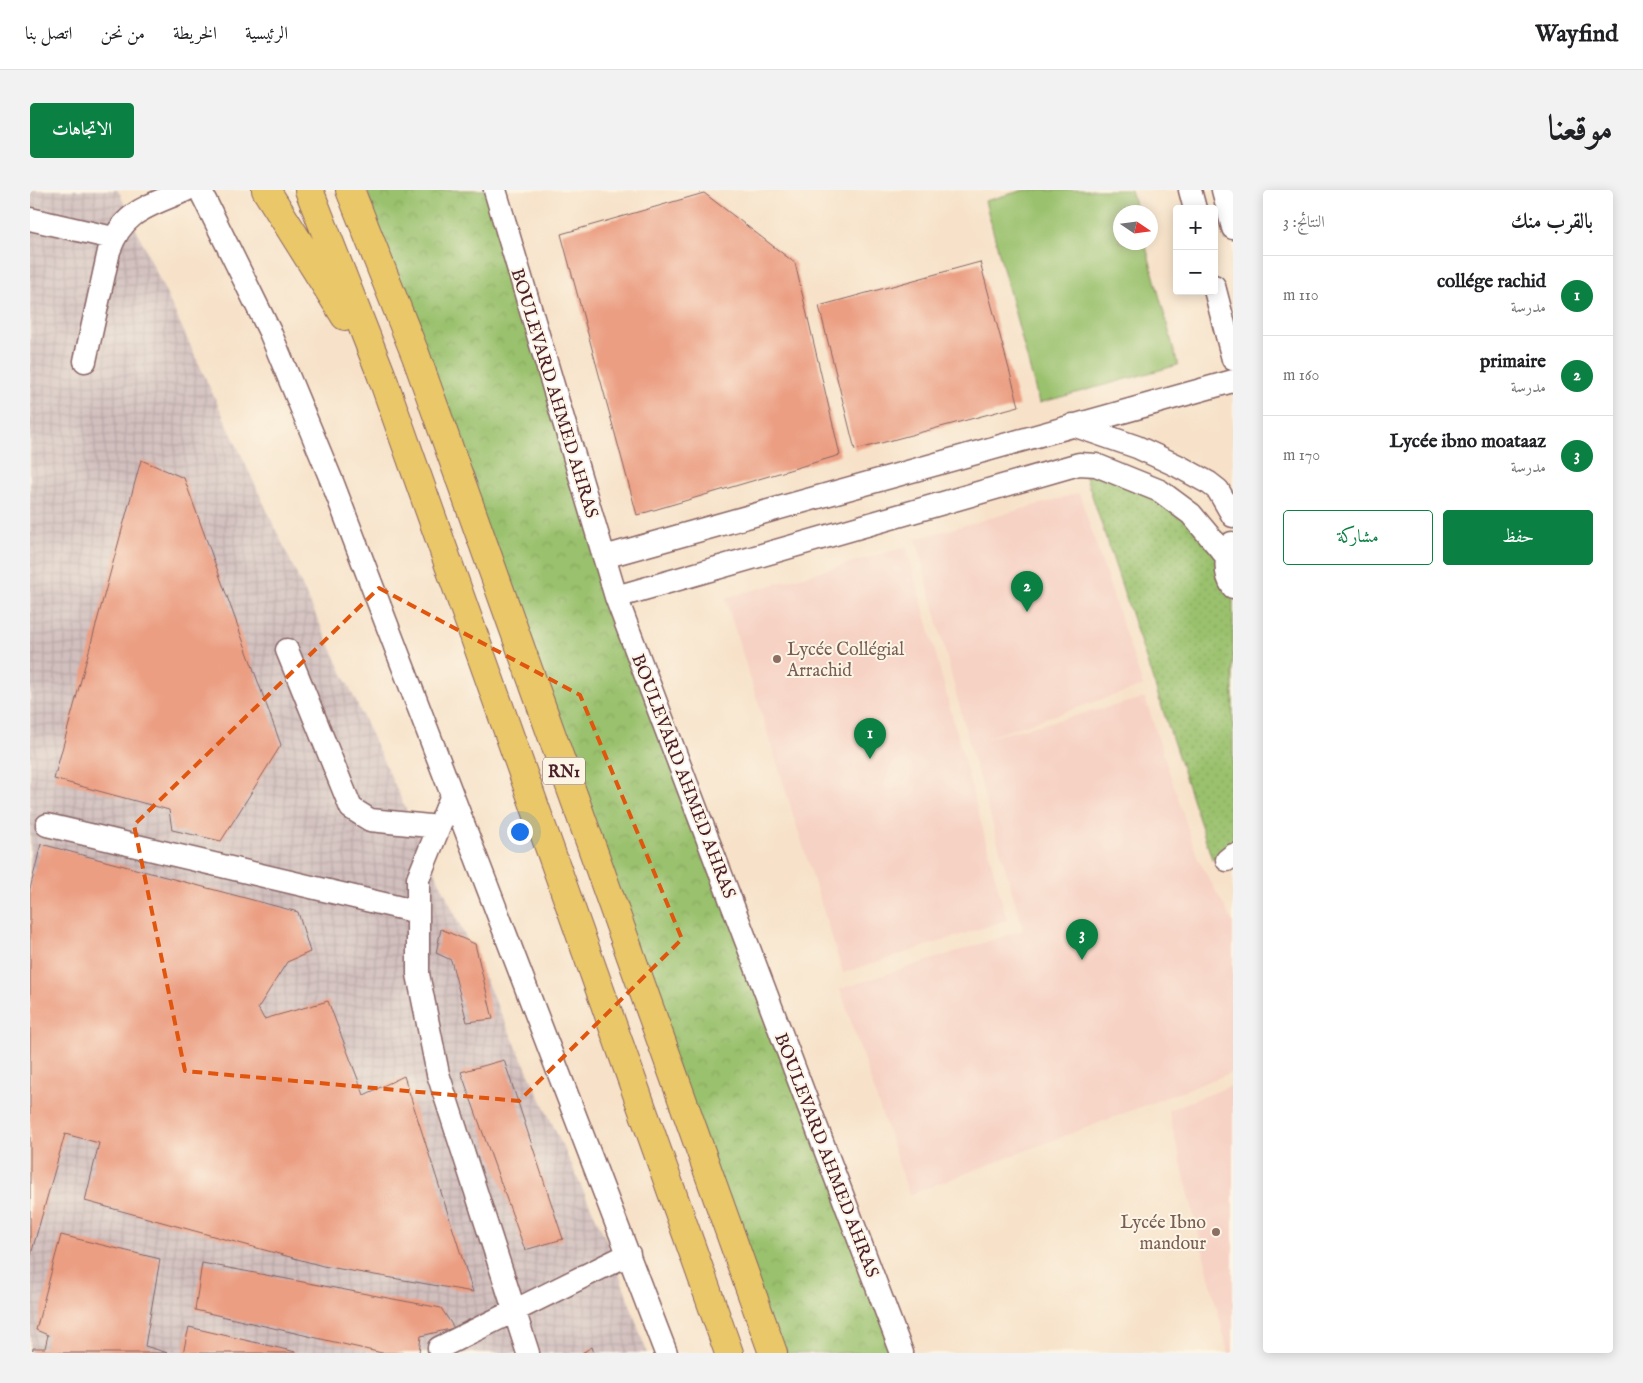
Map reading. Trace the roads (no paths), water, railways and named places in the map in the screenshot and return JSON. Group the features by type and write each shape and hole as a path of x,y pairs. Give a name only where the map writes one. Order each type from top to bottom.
{"highway":[{"path":"266,190 381,374"},
{"name":"RN1","path":"309,190 381,374 729,1353"},
{"name":"RN1","path":"350,190 416,356 773,1353"},
{"path":"367,190 416,356"}],"street":[{"path":"85,360 113,238 125,221 134,214 186,190"},
{"path":"200,190 270,332 333,484 666,1353"},
{"name":"BOULEVARD AHMED AHRAS","path":"494,190 616,597 902,1353"},
{"path":"1190,190 1194,205"},
{"path":"1223,190 1233,228"},
{"path":"30,219 113,238"},
{"path":"1216,295 1233,359"},
{"path":"604,557 1233,381"},
{"path":"1073,425 1137,447 1209,483 1218,490 1233,516"},
{"path":"616,597 1079,464 1096,465 1160,491 1191,514 1230,550 1227,571 1233,587"},
{"path":"287,650 351,808 370,820 439,827"},
{"path":"452,795 418,878 418,974 438,1074 528,1353"},
{"path":"47,825 418,912"},
{"path":"439,1348 629,1254"}],"place":[{"name":"primaire","path":"1027,612"},
{"name":"Lycée Collégial Arrachid","path":"777,659"},
{"name":"collége rachid","path":"870,759"},
{"name":"Lycée ibno moataaz","path":"1082,960"},
{"name":"Lycée Ibno mandour","path":"1216,1232"}]}
